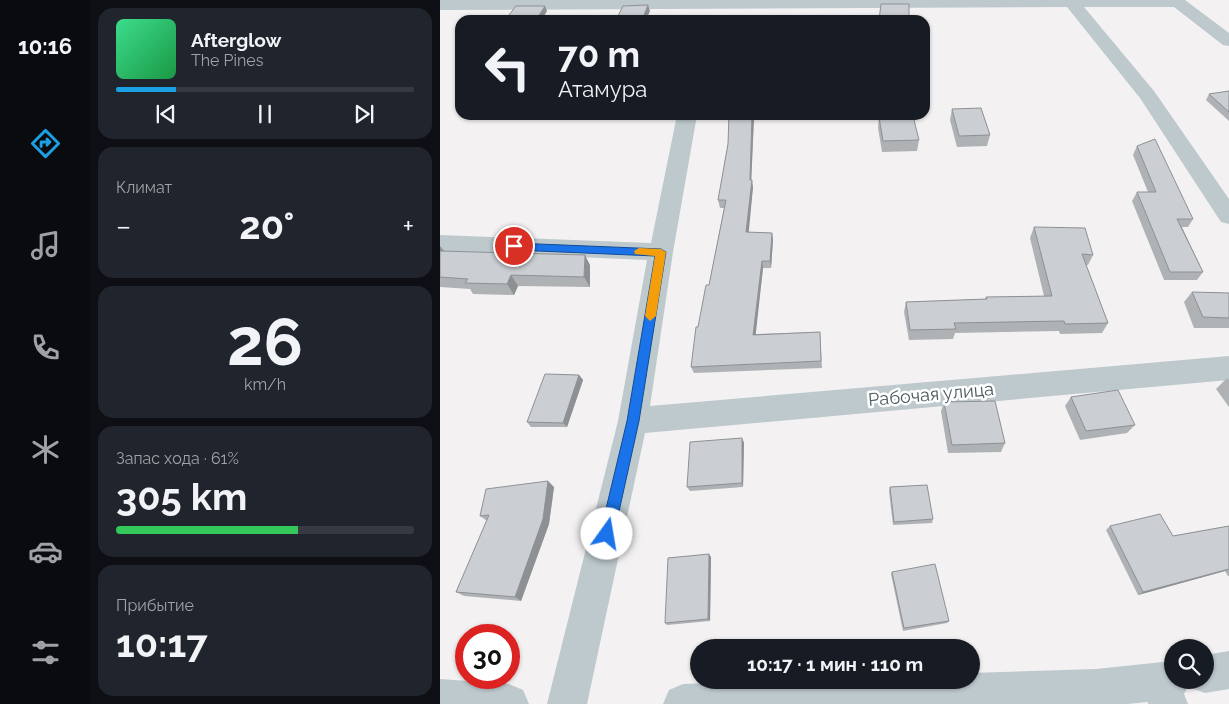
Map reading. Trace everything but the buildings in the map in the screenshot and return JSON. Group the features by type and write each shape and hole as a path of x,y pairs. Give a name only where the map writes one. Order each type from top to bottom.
{"street":[{"path":"440,5 707,8 1177,1 1225,35"},
{"path":"1072,3 1147,95 1229,216"},
{"path":"567,704 633,421 661,252 686,120"},
{"path":"440,243 661,252"},
{"name":"Рабочая улица","path":"633,421 1229,368"},
{"path":"1214,672 1229,670"},
{"path":"683,704 1096,696 1167,689"},
{"path":"440,698 509,704"}],"slow traffic":[{"path":"639,251 661,252 650,316"}],"route":[{"path":"514,246 661,252 633,421 607,534"}]}
